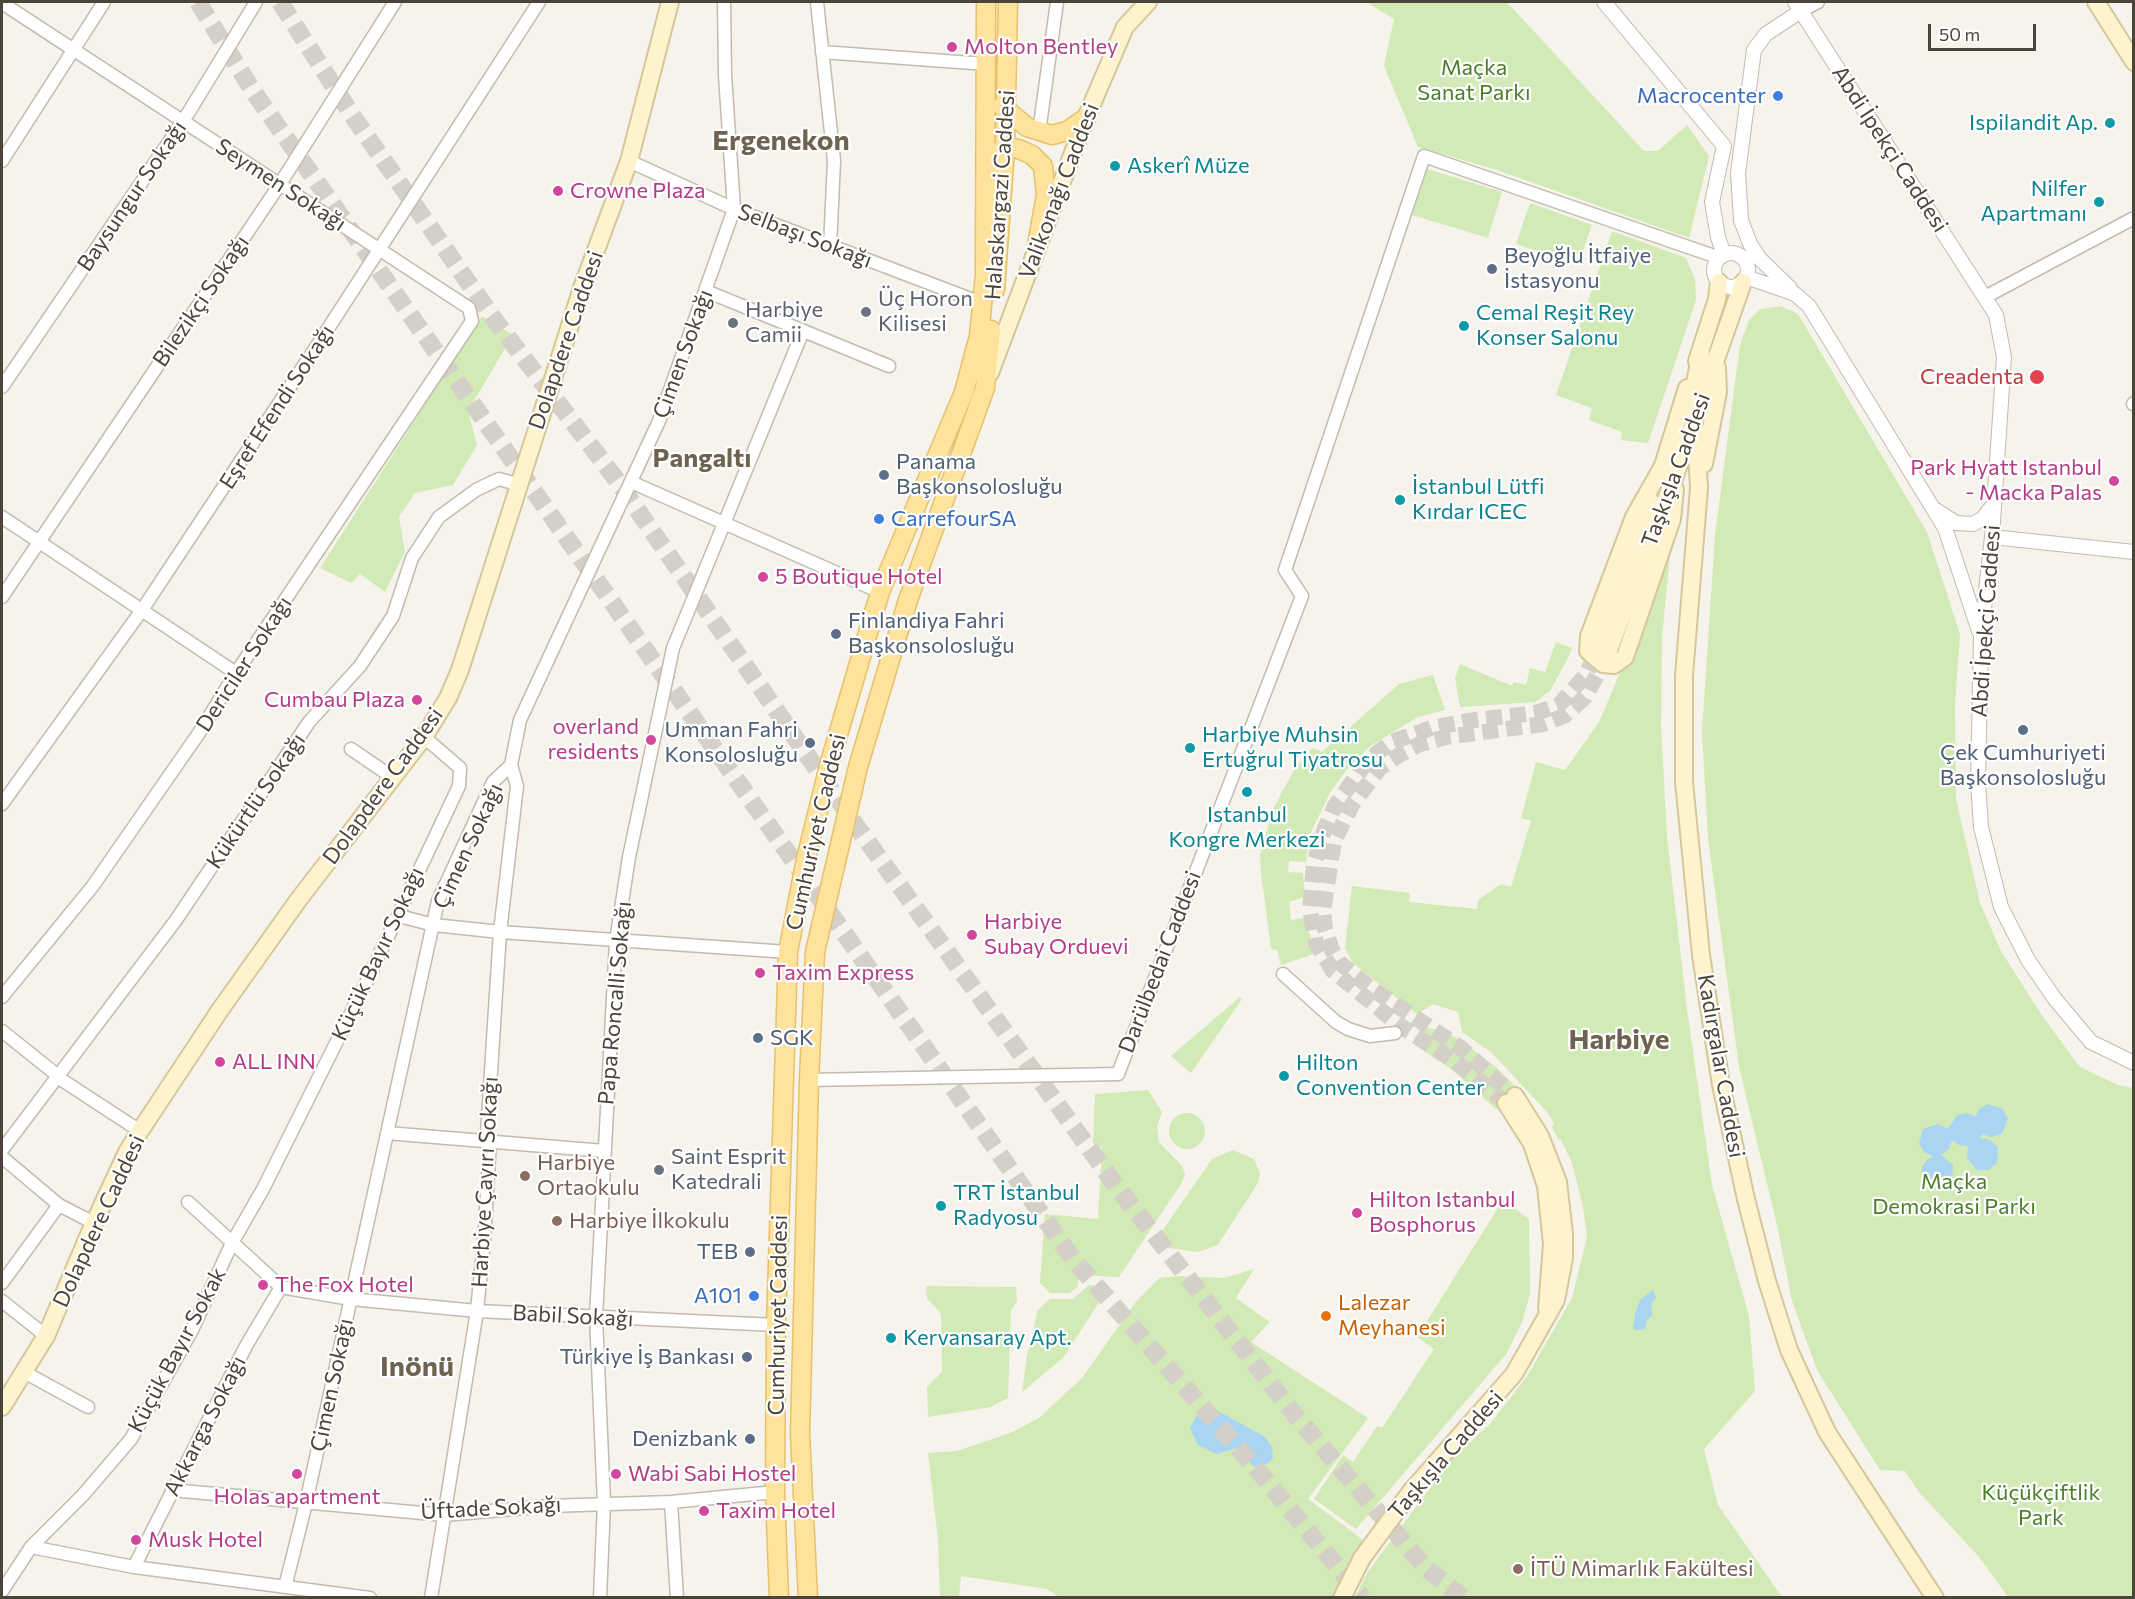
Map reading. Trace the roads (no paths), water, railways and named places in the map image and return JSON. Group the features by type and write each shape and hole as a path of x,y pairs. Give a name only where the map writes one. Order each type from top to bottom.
{"main road":[{"name":"Dolapdere Caddesi","path":"2,1407 46,1336 94,1223 127,1152 140,1131 220,1010 299,899 424,737 448,698 460,669 582,288 628,161 670,2"},
{"name":"Halaskargazi Caddesi","path":"985,164 986,2"},
{"name":"Halaskargazi Caddesi","path":"985,388 1000,248 1007,111 1008,2"},
{"name":"Valikonağı Caddesi","path":"985,388 1086,118 1125,27 1148,2"},
{"path":"2096,2 2133,62"},
{"path":"986,70 998,102 1027,127 1052,135 1067,131 1086,118"},
{"path":"985,164 996,151 1005,149 1021,150 1032,155 1043,166 1046,195 1038,226 1037,246"},
{"name":"Cumhuriyet Caddesi","path":"779,1598 775,1492 776,1324 788,952 806,860 830,762 880,592 964,392 974,359 984,304 985,164"},
{"name":"Taşkışla Caddesi","path":"1719,282 1708,356 1694,421 1601,656 1664,464 1679,409 1708,356 1745,279"},
{"name":"Kadırgalar Caddesi","path":"1708,356 1718,392 1699,489 1684,676 1684,782 1701,955 1731,1133 1767,1281 1789,1350 1827,1432 1935,1598"},
{"name":"Cumhuriyet Caddesi","path":"808,1598 800,1434 809,1080 815,952 858,768 908,600 985,388"},
{"name":"Kadırgalar Caddesi","path":"1694,421 1699,489"},
{"path":"1664,464 1627,532 1589,636 1588,651 1603,664 1614,665 1625,657 1672,519 1675,490 1672,481"},
{"path":"785,1079 809,1080"},
{"name":"Taşkışla Caddesi","path":"1342,1598 1362,1558 1412,1490 1515,1374 1527,1356 1547,1312 1552,1244 1546,1186 1532,1144 1510,1100"}],"street":[{"path":"2,161 104,2"},
{"name":"Baysungur Sokağı","path":"2,387 183,120 256,2"},
{"name":"Bilezikçi Sokağı","path":"2,597 280,184 395,2"},
{"name":"Eşref Efendi Sokağı","path":"2,804 142,610 539,2"},
{"path":"724,2 725,75 734,210"},
{"path":"817,2 834,161 830,247"},
{"path":"1039,132 1057,2"},
{"path":"1604,2 1724,146"},
{"path":"1818,2 1798,6 1766,34 1754,50 1738,173 1741,220 1750,244 1760,259 1809,306 1945,528 1981,636"},
{"name":"Seymen Sokağı","path":"2,3 379,249"},
{"name":"Abdi İpekçi Caddesi","path":"1798,6 1996,315 2004,357 1992,537 1981,636 1978,783 1981,827 2001,908 2028,960 2055,999 2091,1042 2133,1063"},
{"path":"822,52 986,70"},
{"path":"1724,146 1742,138"},
{"path":"1724,146 1712,202 1722,256 1715,267 1719,282 1732,287 1745,279 1795,294"},
{"name":"Darülbedai Caddesi","path":"809,1080 1118,1074 1302,596 1285,570 1424,156 1722,256"},
{"name":"Selbaşı Sokağı","path":"628,161 734,210 984,304"},
{"name":"Çimen Sokağı","path":"285,1587 306,1503 438,900 494,782 511,765 520,720 659,421 734,210"},
{"path":"1985,297 2133,218"},
{"name":"Dericiler Sokağı","path":"2,997 92,887 199,733 470,315 379,249"},
{"path":"1722,256 1736,254 1745,261 1745,279"},
{"path":"706,291 889,366"},
{"name":"Papa Roncalli Sokağı","path":"600,1598 604,1503 596,1317 616,941 629,857 673,648 803,331"},
{"name":"Kükürtlü Sokağı","path":"2,1150 60,1078 176,920 309,722 360,666 393,616 412,558 439,517 476,490 499,479 518,484"},
{"path":"631,483 880,592"},
{"path":"1932,507 1956,523 1973,524 1983,518 1994,504"},
{"path":"2,517 236,673"},
{"path":"1992,537 2133,552"},
{"name":"Küçük Bayır Sokağı","path":"232,1243 263,1189 399,916 459,786 460,768 424,737"},
{"path":"351,749 392,777"},
{"name":"Harbiye Çayırı Sokağı","path":"431,1598 477,1311 490,1141 487,1133 500,932 517,786 511,765"},
{"path":"399,916 434,925 500,932 788,952"},
{"path":"1282,974 1336,1022 1348,1029 1370,1036 1395,1033"},
{"path":"2,1031 60,1078 140,1131"},
{"path":"387,1133 604,1151"},
{"path":"2,1157 59,1205 94,1223"},
{"path":"188,1202 281,1287"},
{"path":"2,1283 59,1205"},
{"name":"Küçük Bayır Sokak","path":"2,1591 31,1547 83,1496 131,1439 192,1330 232,1243"},
{"name":"Babil Sokağı","path":"281,1287 351,1299 477,1311 776,1324"},
{"name":"Akkarga Sokağı","path":"134,1567 246,1346 281,1287"},
{"path":"2,1301 46,1336"},
{"path":"24,1372 88,1407"},
{"name":"Üftade Sokağı","path":"172,1490 444,1515 604,1503 671,1502 775,1492"},
{"path":"671,1502 677,1598"},
{"path":"31,1547 134,1567 370,1598"}],"water":[{"path":"1988,1104 2003,1109 2008,1119 2002,1134 1991,1137 1982,1134 1980,1138 1990,1140 1998,1147 1997,1163 1988,1170 1977,1170 1967,1158 1968,1146 1959,1145 1952,1140 1949,1149 1941,1155 1953,1165 1952,1181 1938,1189 1927,1185 1921,1170 1926,1161 1933,1156 1925,1153 1919,1144 1923,1129 1938,1124 1948,1129 1957,1115 1967,1113 1975,1117 1979,1109"},
{"path":"1653,1290 1656,1298 1651,1304 1652,1315 1646,1322 1645,1329 1635,1330 1633,1327 1636,1310 1641,1299"},
{"path":"1211,1407 1265,1437 1272,1447 1273,1457 1269,1463 1254,1467 1236,1448 1217,1454 1198,1445 1190,1428 1199,1412"}],"tunnel":[{"path":"198,2 253,91 1073,1259 1260,1473 1363,1598"},
{"path":"280,2 352,115 491,315 616,479 857,827 1117,1187 1295,1415 1426,1568 1464,1598"},
{"path":"1506,1103 1456,1062 1399,1025 1333,971 1316,943 1310,910 1314,864 1325,828 1335,806 1362,768 1377,753 1392,742 1431,728 1474,720 1536,713 1559,705 1585,676 1596,654"},
{"path":"1503,1086 1461,1048 1372,989 1340,963 1332,950 1325,929 1323,911 1334,841 1352,805 1379,769 1399,755 1420,744 1446,737 1543,724 1564,716 1585,697 1606,658"}],"place":[{"name":"Molton Bentley","path":"952,47"},
{"name":"Macrocenter","path":"1778,96"},
{"name":"Ispilandit Ap.","path":"2110,123"},
{"name":"Askerî Müze","path":"1115,166"},
{"name":"Crowne Plaza","path":"558,191"},
{"name":"Nilfer Apartmanı","path":"2099,202"},
{"name":"Beyoğlu İtfaiye İstasyonu","path":"1492,269"},
{"name":"Üç Horon Kilisesi","path":"866,312"},
{"name":"Harbiye Camii","path":"733,323"},
{"name":"Cemal Reşit Rey Konser Salonu","path":"1464,326"},
{"name":"Creadenta","path":"2037,377"},
{"name":"Panama Başkonsolosluğu","path":"884,475"},
{"name":"Park Hyatt Istanbul - Macka Palas","path":"2114,481"},
{"name":"İstanbul Lütfi Kırdar ICEC","path":"1400,500"},
{"name":"CarrefourSA","path":"879,519"},
{"name":"5 Boutique Hotel","path":"763,577"},
{"name":"Finlandiya Fahri Başkonsolosluğu","path":"836,634"},
{"name":"Cumbau Plaza","path":"417,700"},
{"name":"Çek Cumhuriyeti Başkonsolosluğu","path":"2023,730"},
{"name":"overland residents","path":"651,740"},
{"name":"Umman Fahri Konsolosluğu","path":"810,743"},
{"name":"Harbiye Muhsin Ertuğrul Tiyatrosu","path":"1190,748"},
{"name":"Istanbul Kongre Merkezi","path":"1247,792"},
{"name":"Harbiye Subay Orduevi","path":"972,935"},
{"name":"Taxim Express","path":"760,973"},
{"name":"SGK","path":"758,1038"},
{"name":"ALL INN","path":"220,1062"},
{"name":"Hilton Convention Center","path":"1284,1076"},
{"name":"Saint Esprit Katedrali","path":"659,1170"},
{"name":"Harbiye Ortaokulu","path":"525,1176"},
{"name":"TRT İstanbul Radyosu","path":"941,1206"},
{"name":"Hilton Istanbul Bosphorus","path":"1357,1213"},
{"name":"Harbiye İlkokulu","path":"557,1221"},
{"name":"TEB","path":"750,1252"},
{"name":"The Fox Hotel","path":"263,1285"},
{"name":"A101","path":"754,1296"},
{"name":"Lalezar Meyhanesi","path":"1326,1316"},
{"name":"Kervansaray Apt.","path":"891,1338"},
{"name":"Türkiye İş Bankası","path":"747,1357"},
{"name":"Denizbank","path":"750,1439"},
{"name":"Holas apartment","path":"297,1474"},
{"name":"Wabi Sabi Hostel","path":"616,1474"},
{"name":"Taxim Hotel","path":"704,1511"},
{"name":"Musk Hotel","path":"136,1540"},
{"name":"İTÜ Mimarlık Fakültesi","path":"1518,1569"}],"district":[{"name":"Ergenekon","path":"781,141"},
{"name":"Pangaltı","path":"702,458"},
{"name":"Harbiye","path":"1619,1040"},
{"name":"Inönü","path":"417,1367"}],"park label":[{"name":"Maçka Sanat Parkı","path":"1474,80"},
{"name":"Maçka Demokrasi Parkı","path":"1954,1194"},
{"name":"Küçükçiftlik Park","path":"2041,1506"}]}
